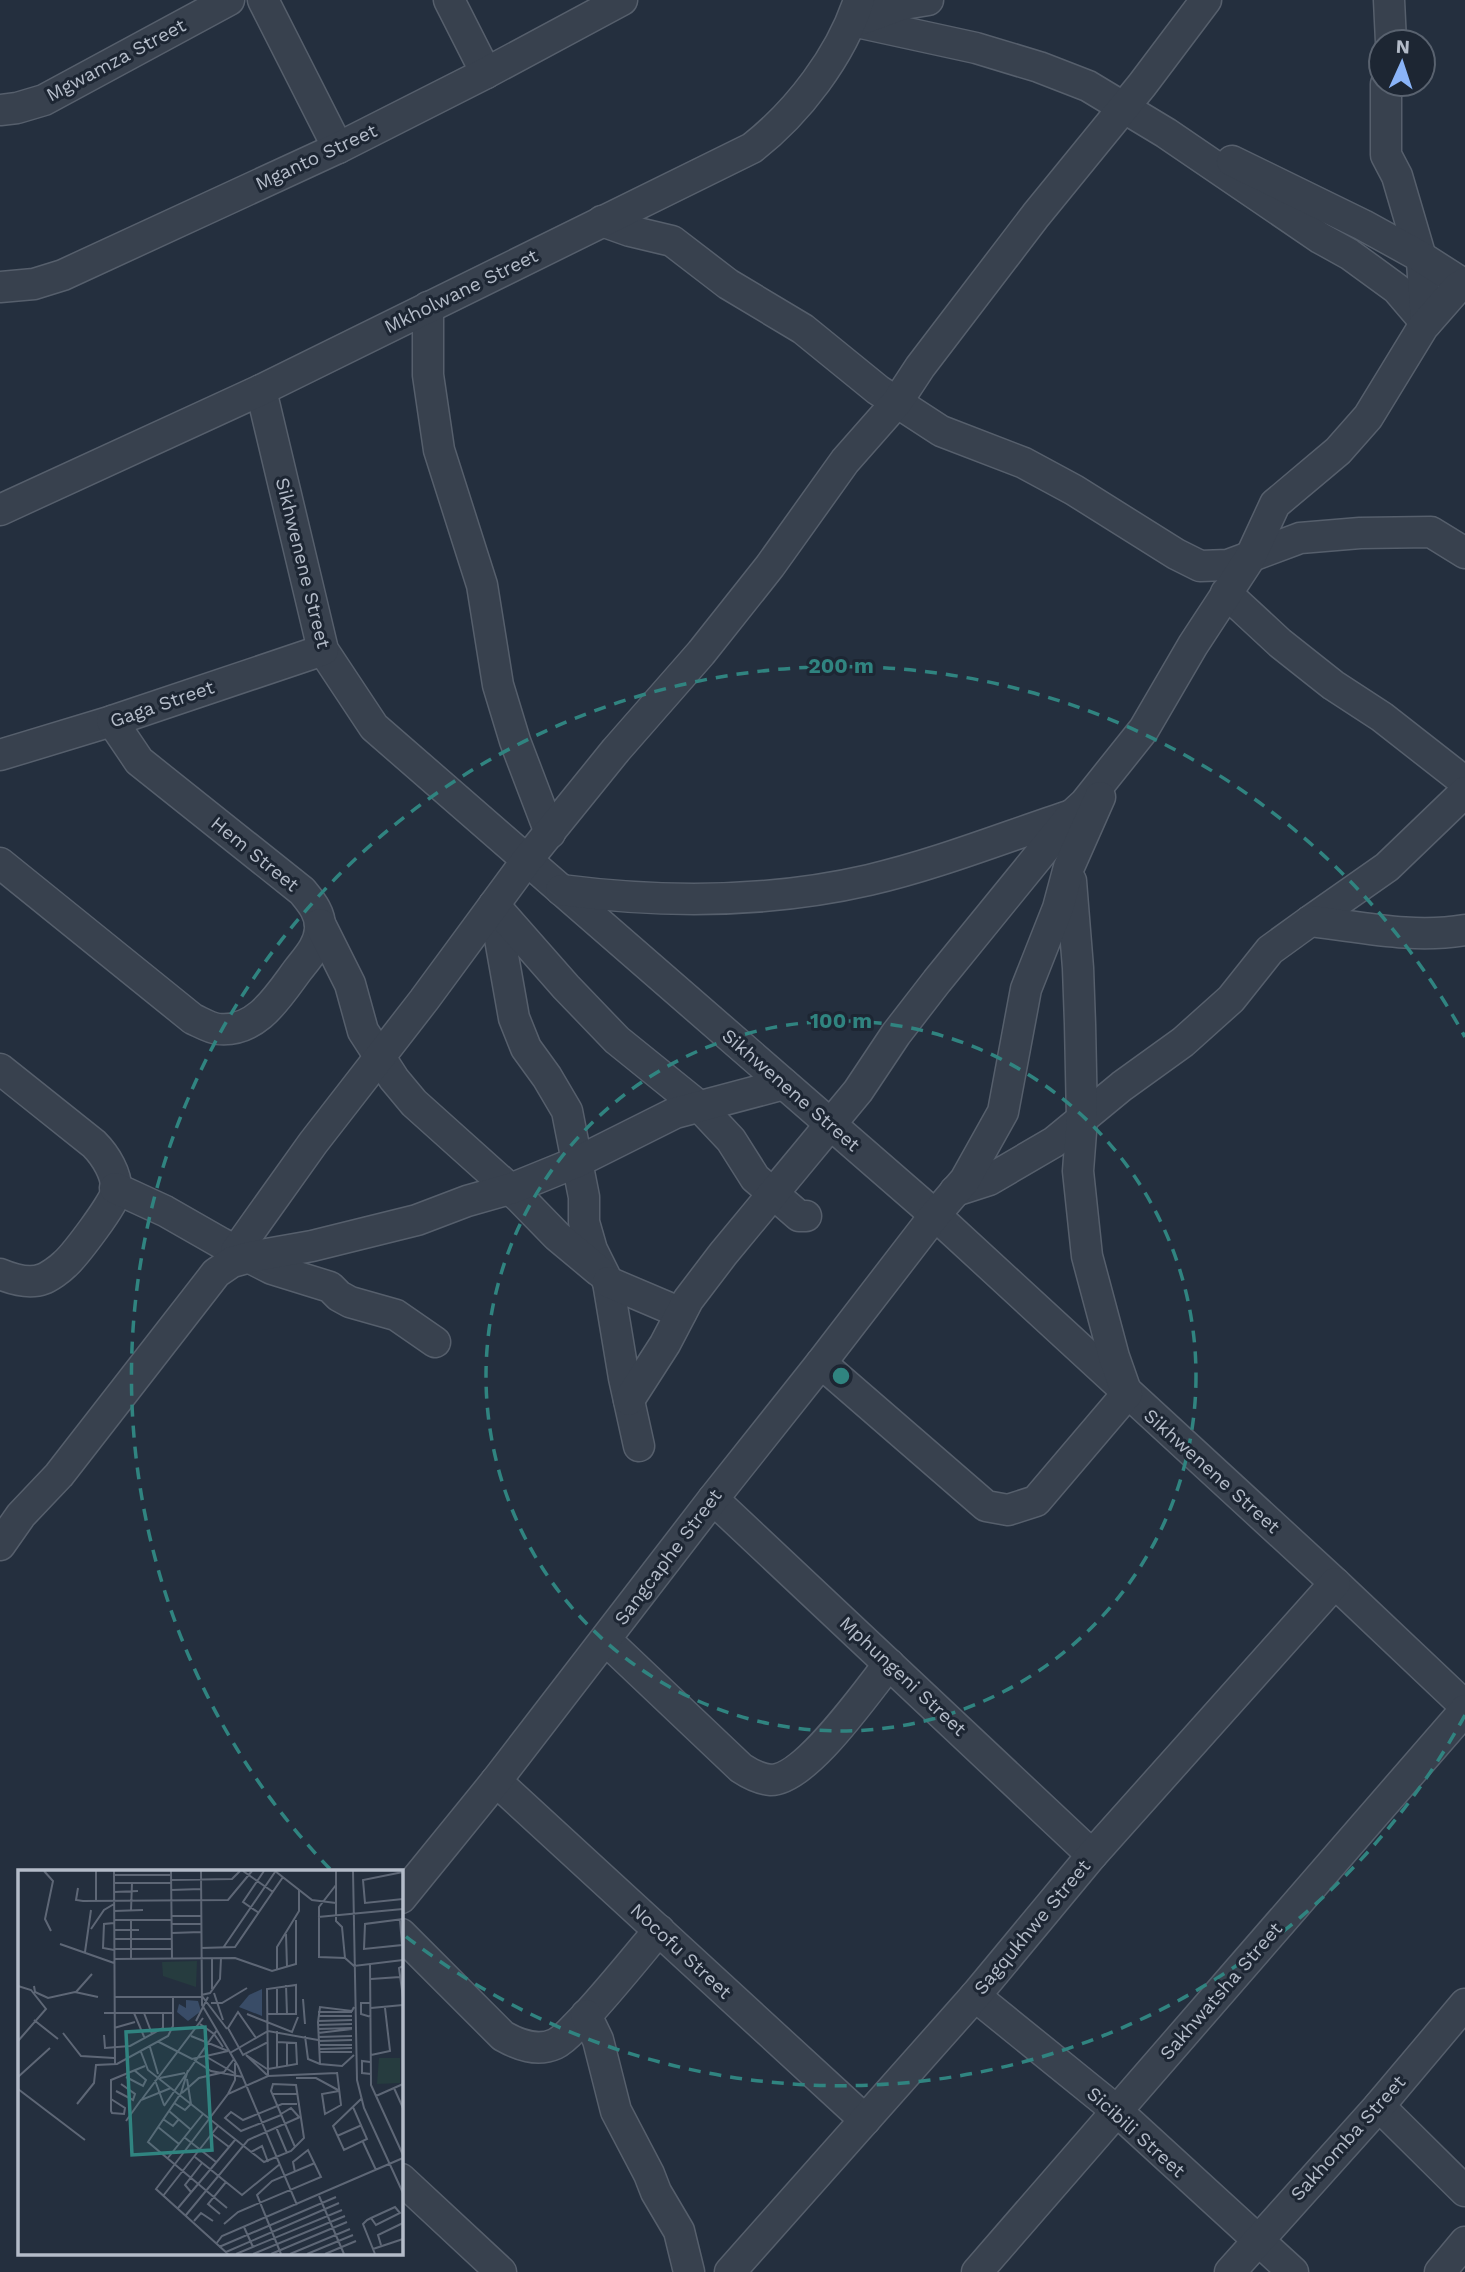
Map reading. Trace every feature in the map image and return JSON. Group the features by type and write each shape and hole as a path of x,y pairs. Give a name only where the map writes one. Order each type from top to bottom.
{"street":[{"name":"Mgwamza Street","path":"0,110 44,100 72,82 229,0"},
{"path":"263,0 338,148"},
{"path":"449,0 486,73"},
{"name":"Mganto Street","path":"0,287 34,284 63,275 338,148 622,0"},
{"path":"856,14 928,0"},
{"path":"0,1545 21,1515 59,1475 215,1273 243,1254 313,1143 527,860 616,750 701,653 769,566 845,461 897,402 1022,234 1206,0"},
{"path":"1389,0 1390,28"},
{"path":"856,14 1039,66 1088,86 1194,152 1320,238 1349,254 1398,289 1426,323"},
{"name":"Mkholwane Street","path":"0,510 261,390 752,148 779,126 803,100 856,14"},
{"path":"1386,98 1386,155 1398,176 1420,257 1426,323"},
{"path":"629,1400 653,1364 681,1313 723,1254 858,1091 929,991 1072,815 1109,775 1144,729 1250,558 1275,504 1338,450 1368,417 1426,323 1464,284 1329,208 1234,162 1194,152"},
{"path":"672,241 670,215 676,185"},
{"path":"602,222 672,241 728,284 803,329 878,390 941,430 1024,463 1200,566 1228,565 1300,538 1360,533 1431,532 1452,536 1465,553"},
{"path":"428,307 428,375 439,450 482,585 498,685 515,741 550,833"},
{"name":"Sikhwenene Street","path":"261,390 323,650 374,727 935,1215 1335,1583 1465,1708"},
{"path":"1226,593 1280,643 1333,685 1382,717 1465,782"},
{"name":"Gaga Street","path":"0,755 112,722 323,650"},
{"name":"Hem Street","path":"112,722 139,761 302,891 316,908 320,924 349,984 362,1031 414,1103 511,1189 557,1236 606,1279 681,1313"},
{"name":"Sangcaphe Street","path":"402,1897 496,1781 713,1499 965,1180 1003,1112 1026,989 1058,908 1069,867 1109,775"},
{"path":"955,1191 989,1180 1054,1142 1122,1086 1183,1042 1231,999 1270,950 1387,867 1465,792"},
{"path":"561,890 605,896 712,899 827,889 871,880 1072,815"},
{"path":"0,863 193,1019 216,1029 237,1028 255,1021 276,1000 317,945 320,924"},
{"path":"821,1363 986,1506 1007,1510 1036,1501 1128,1394 1114,1357 1087,1256 1078,1171 1082,1119 1078,968 1069,867"},
{"path":"494,905 617,1040 700,1107 730,1140 755,1178 799,1216 806,1216"},
{"path":"494,905 514,1018 526,1048 568,1111 584,1197 584,1222 592,1250 606,1279 639,1446"},
{"path":"1310,921 1358,926 1389,933 1443,934 1465,930"},
{"path":"0,1069 94,1144 106,1157 116,1192 107,1210 66,1264 43,1279 25,1281 0,1274"},
{"path":"243,1254 312,1246 418,1220 511,1189 577,1162 675,1113 785,1084"},
{"path":"115,1188 165,1211 272,1269 330,1287 350,1302 396,1315 435,1342"},
{"name":"Mphungeni Street","path":"713,1499 1092,1854"},
{"name":"Sagqukhwe Street","path":"730,2272 975,1996 1092,1854 1335,1583"},
{"path":"606,1640 741,1768 754,1777 773,1780 791,1774 810,1760 890,1664"},
{"name":"Sakhwatsha Street","path":"977,2272 1465,1708"},
{"name":"Nocofu Street","path":"496,1781 865,2120"},
{"path":"402,1935 503,2036 519,2045 536,2048 555,2044 586,2015 659,1930"},
{"name":"Sicibili Street","path":"975,1996 1116,2111 1293,2272"},
{"name":"Sakhomba Street","path":"1230,2272 1379,2106 1465,2004"},
{"path":"586,2015 598,2040 616,2111 656,2192 679,2231 689,2272"},
{"path":"1379,2106 1465,2191"},
{"path":"402,2180 501,2272"},
{"path":"1440,2272 1465,2242"}]}
